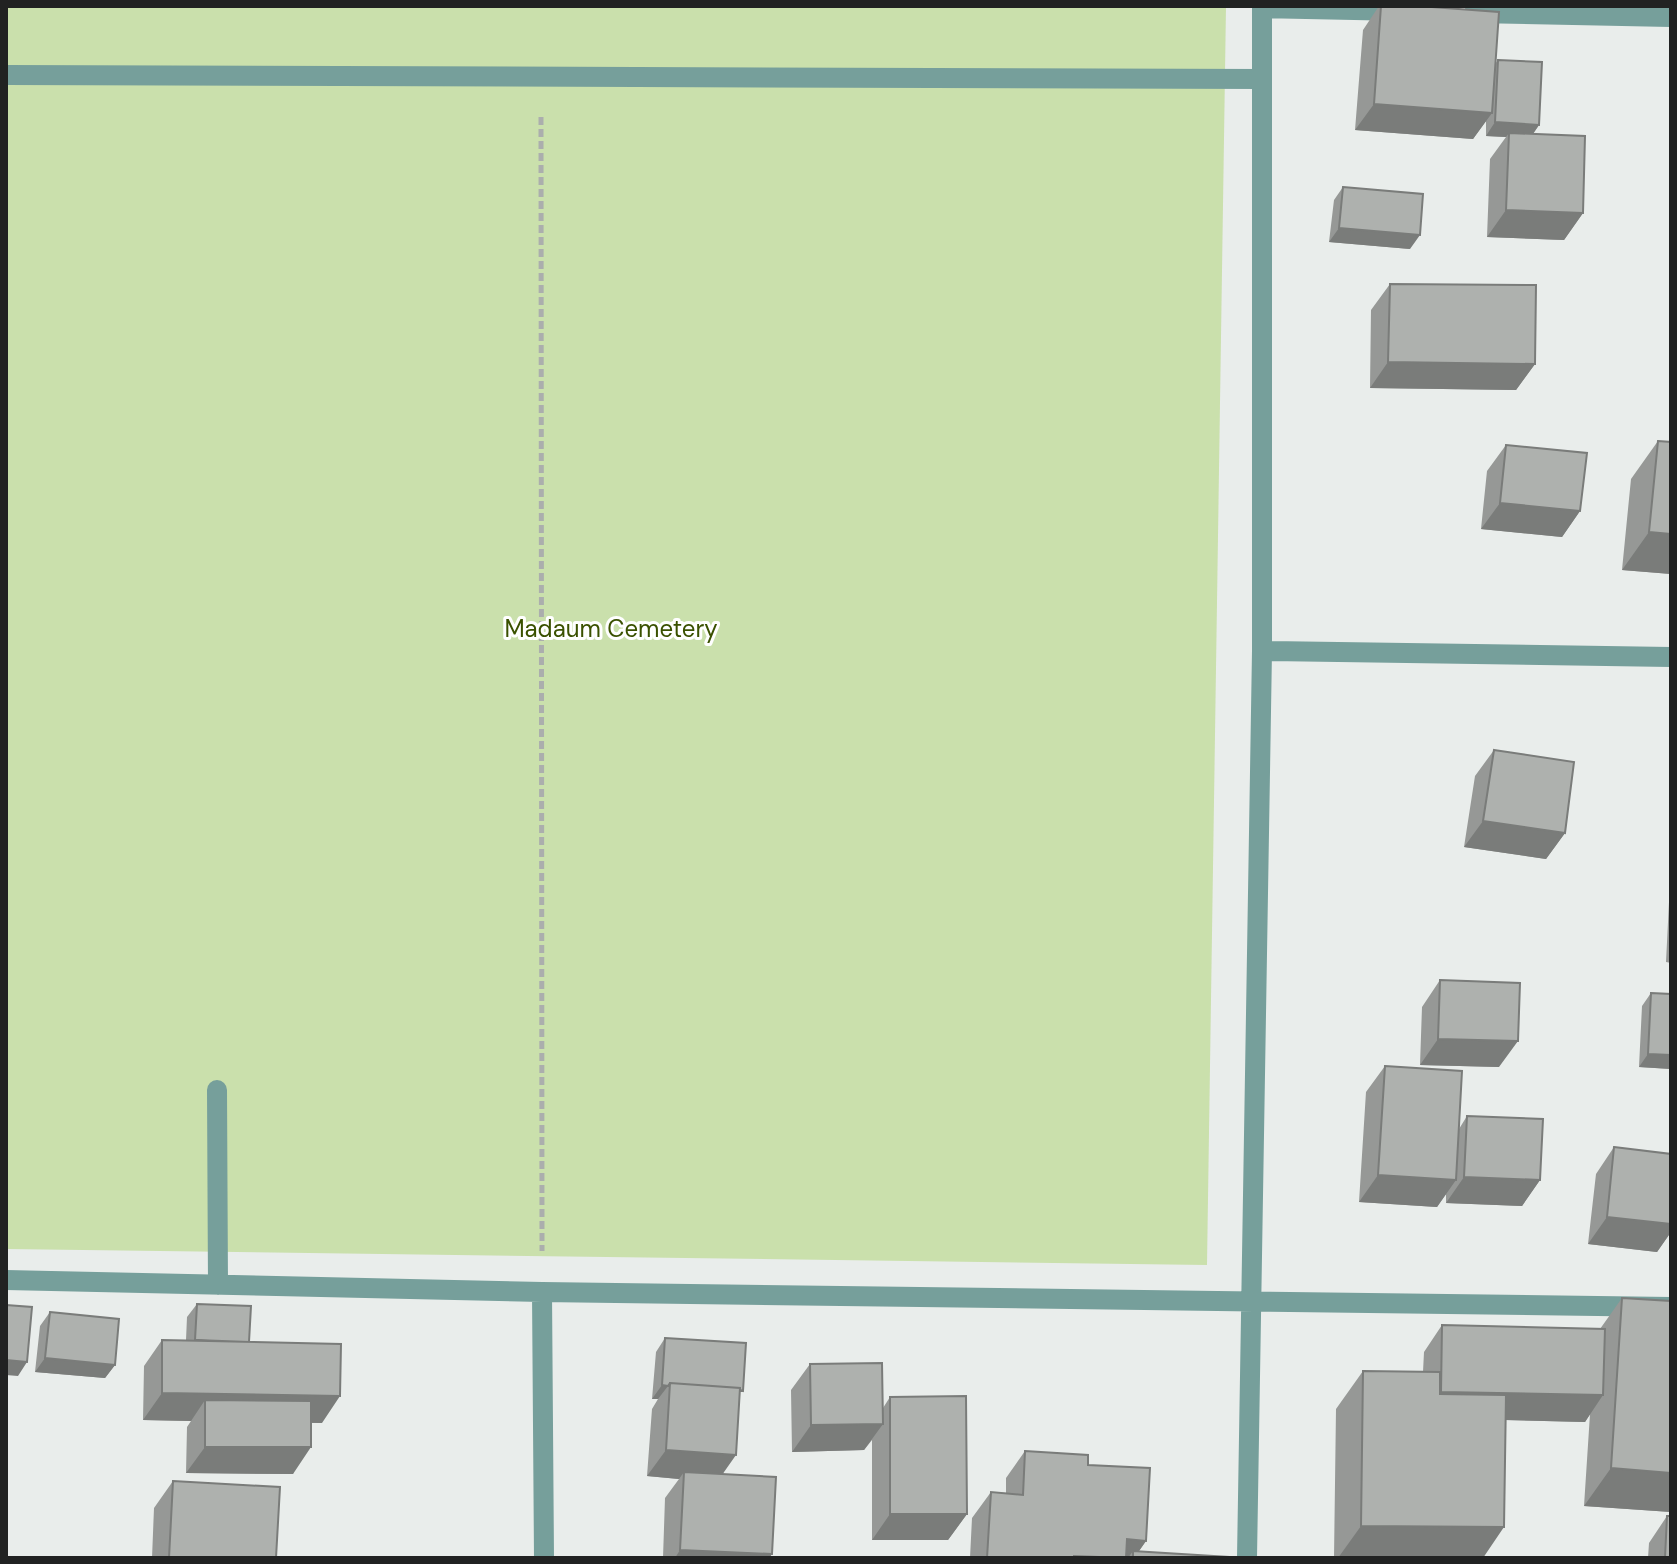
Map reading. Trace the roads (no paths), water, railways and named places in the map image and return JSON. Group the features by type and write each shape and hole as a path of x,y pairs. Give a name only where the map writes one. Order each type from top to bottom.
{"street":[{"path":"1247,1558 1262,651 1262,7 1419,11"},
{"path":"1451,12 1671,17"},
{"path":"6,75 1262,79"},
{"path":"1262,651 1671,657"},
{"path":"217,1090 218,1285"},
{"path":"6,1280 542,1292 1671,1307"},
{"path":"542,1292 544,1558"}],"park label":[{"name":"Madaum Cemetery","path":"611,628"}]}
